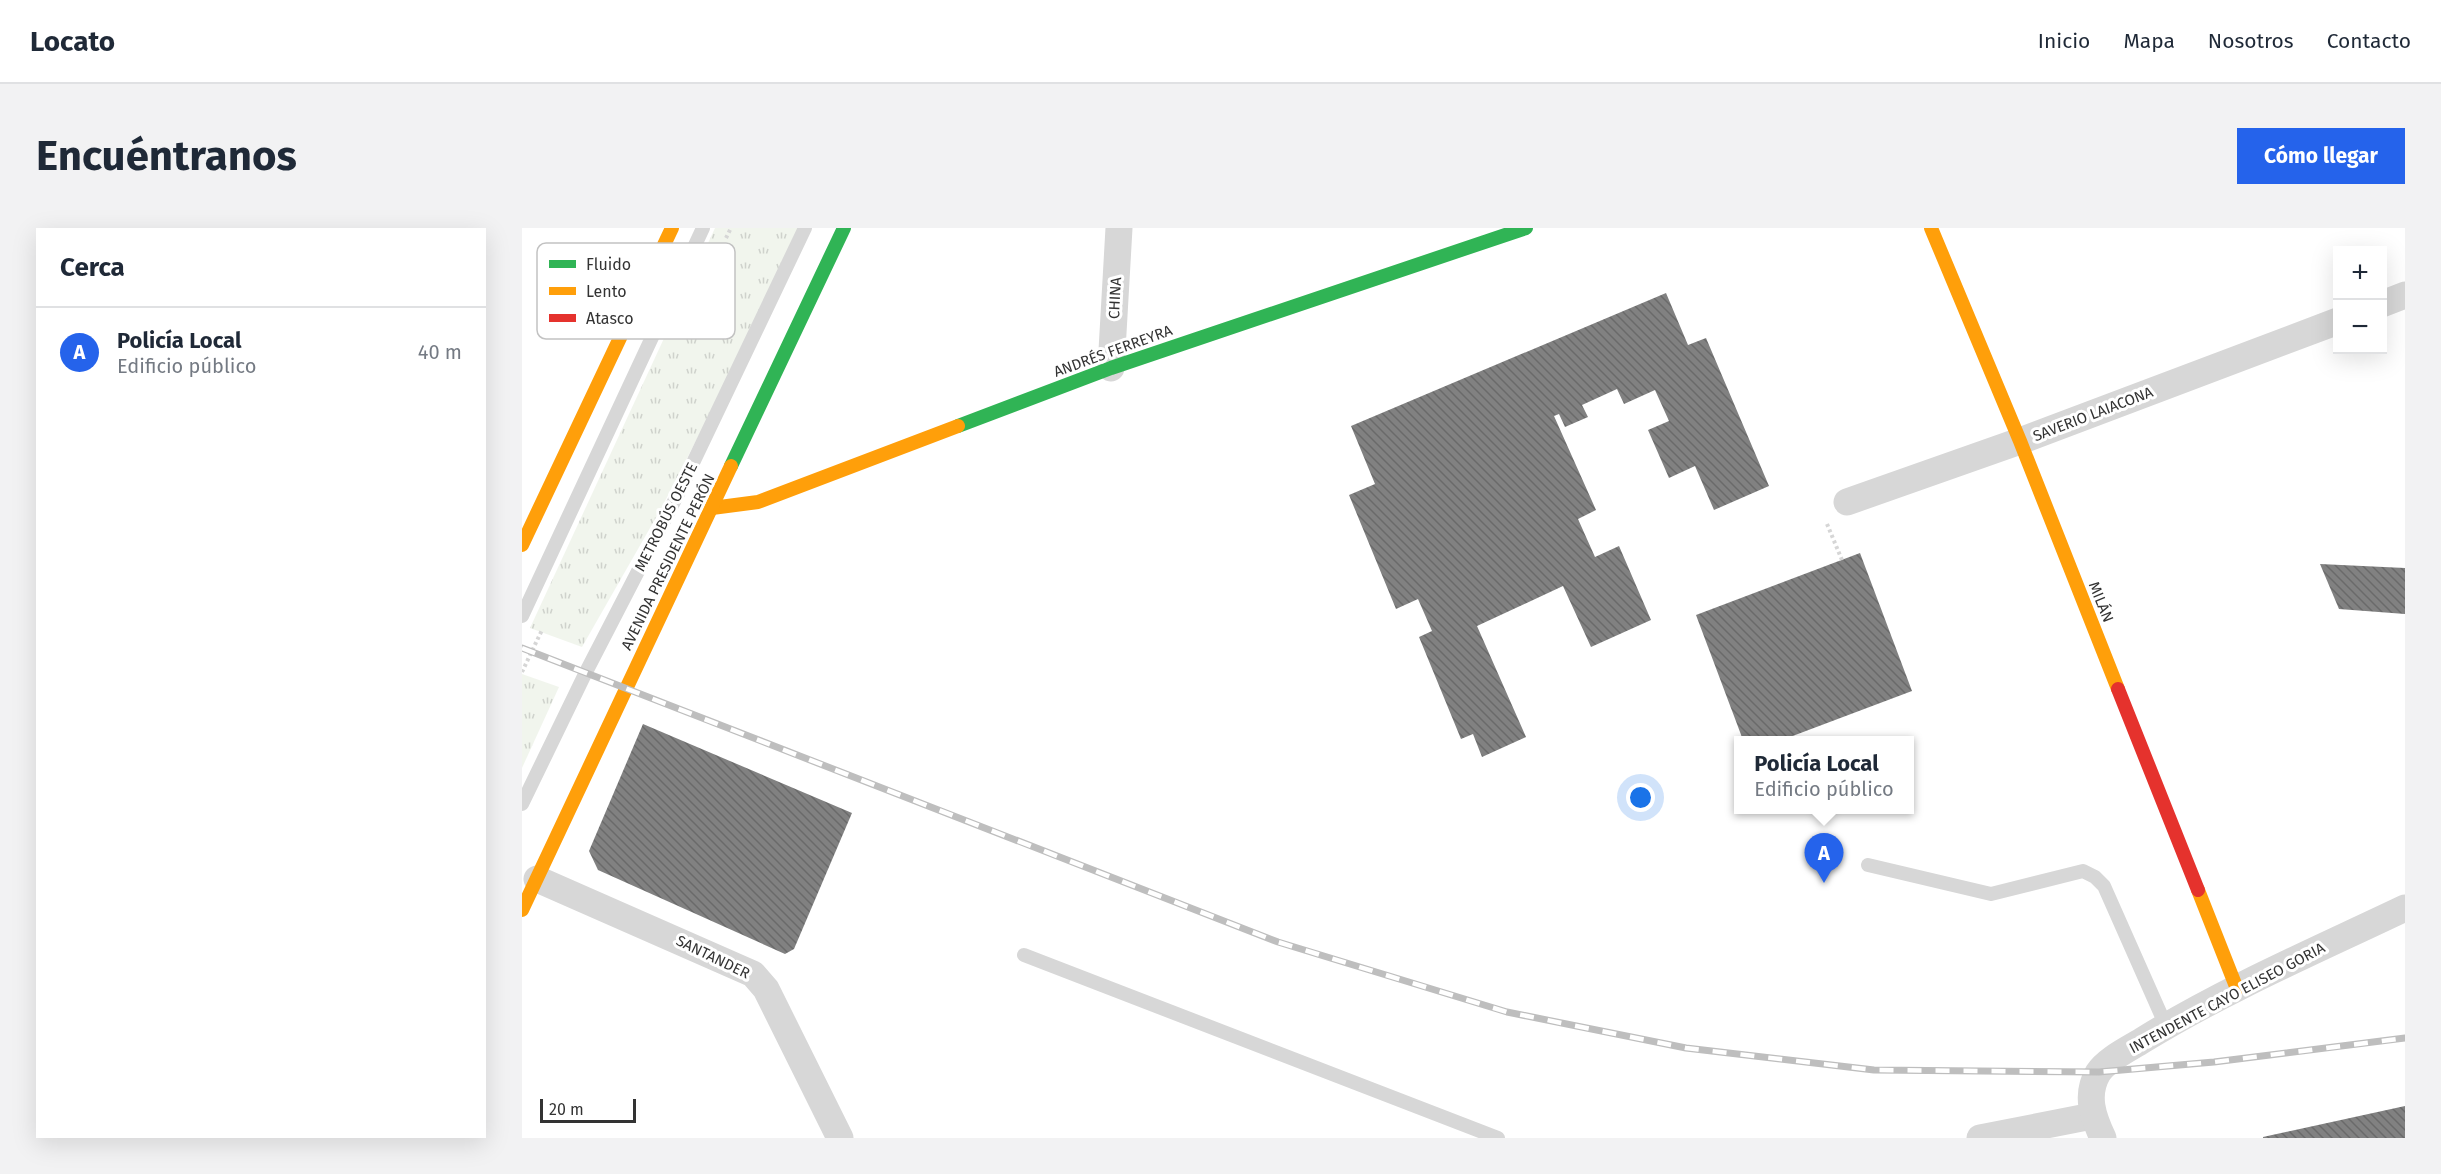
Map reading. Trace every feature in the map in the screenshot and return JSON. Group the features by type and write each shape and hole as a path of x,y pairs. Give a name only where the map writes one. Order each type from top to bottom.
{"street":[{"path":"664,243 672,228"},
{"name":"AVENIDA PRESIDENTE PERÓN","path":"522,910 844,228"},
{"name":"CHINA","path":"1111,368 1119,228"},
{"name":"ANDRÉS FERREYRA","path":"712,508 758,502 1111,368 1496,233 1526,228"},
{"name":"MILÁN","path":"1931,228 2020,441 2237,989"},
{"path":"2387,302 2405,295"},
{"name":"SAVERIO LAIACONA","path":"1847,502 2020,441 2333,323"},
{"path":"522,545 530,504 615,339"},
{"name":"SANTANDER","path":"537,879 753,974 766,989 840,1138"},
{"name":"INTENDENTE CAYO ELISEO GORIA","path":"1980,1138 2098,1127 2091,1094 2099,1072 2118,1055 2166,1026 2237,989 2405,908"}],"lane":[{"path":"696,243 703,228"},
{"name":"METROBÚS OESTE","path":"522,804 591,662 680,490 805,228"},
{"path":"522,616 651,339"},
{"path":"1868,865 1991,894 2083,871 2095,877 2104,886 2166,1026"},
{"path":"1024,955 1498,1138"}],"green space":[{"path":"715,228 805,228 662,507 582,647 530,628 664,339 735,339 735,243 708,243"},
{"path":"522,674 559,687 522,768"}],"building":[{"path":"1666,293 1688,345 1706,338 1769,486 1714,510 1695,466 1669,478 1648,430 1669,421 1655,390 1624,404 1617,389 1582,405 1588,417 1565,427 1559,414 1554,416 1596,510 1578,519 1595,557 1619,546 1651,620 1591,647 1563,586 1477,626 1526,737 1482,757 1473,734 1461,739 1419,637 1432,631 1418,599 1396,609 1349,495 1375,484 1351,426"},
{"path":"1860,553 1912,691 1793,736 1741,736 1696,615"},
{"path":"2320,564 2405,568 2405,614 2339,609"},
{"path":"643,724 852,813 794,949 785,954 598,870 589,851"},
{"path":"2405,1106 2405,1138 2263,1138 2263,1137"}],"railway":[{"path":"522,648 1278,942 1507,1012 1686,1048 1874,1070 2099,1072 2214,1062 2405,1038"}],"traffic: fast":[{"path":"731,466 844,228"},
{"path":"958,426 1111,368 1526,228"}],"traffic: slow":[{"path":"665,243 672,228"},
{"path":"1931,228 2020,441 2118,689"},
{"path":"522,545 619,339"},
{"path":"712,508 758,502 958,426"},
{"path":"522,910 731,466"},
{"path":"2198,890 2237,989"}],"traffic: jam":[{"path":"2118,689 2198,890"}],"place":[{"name":"Policía Local","path":"1824,883"}]}
